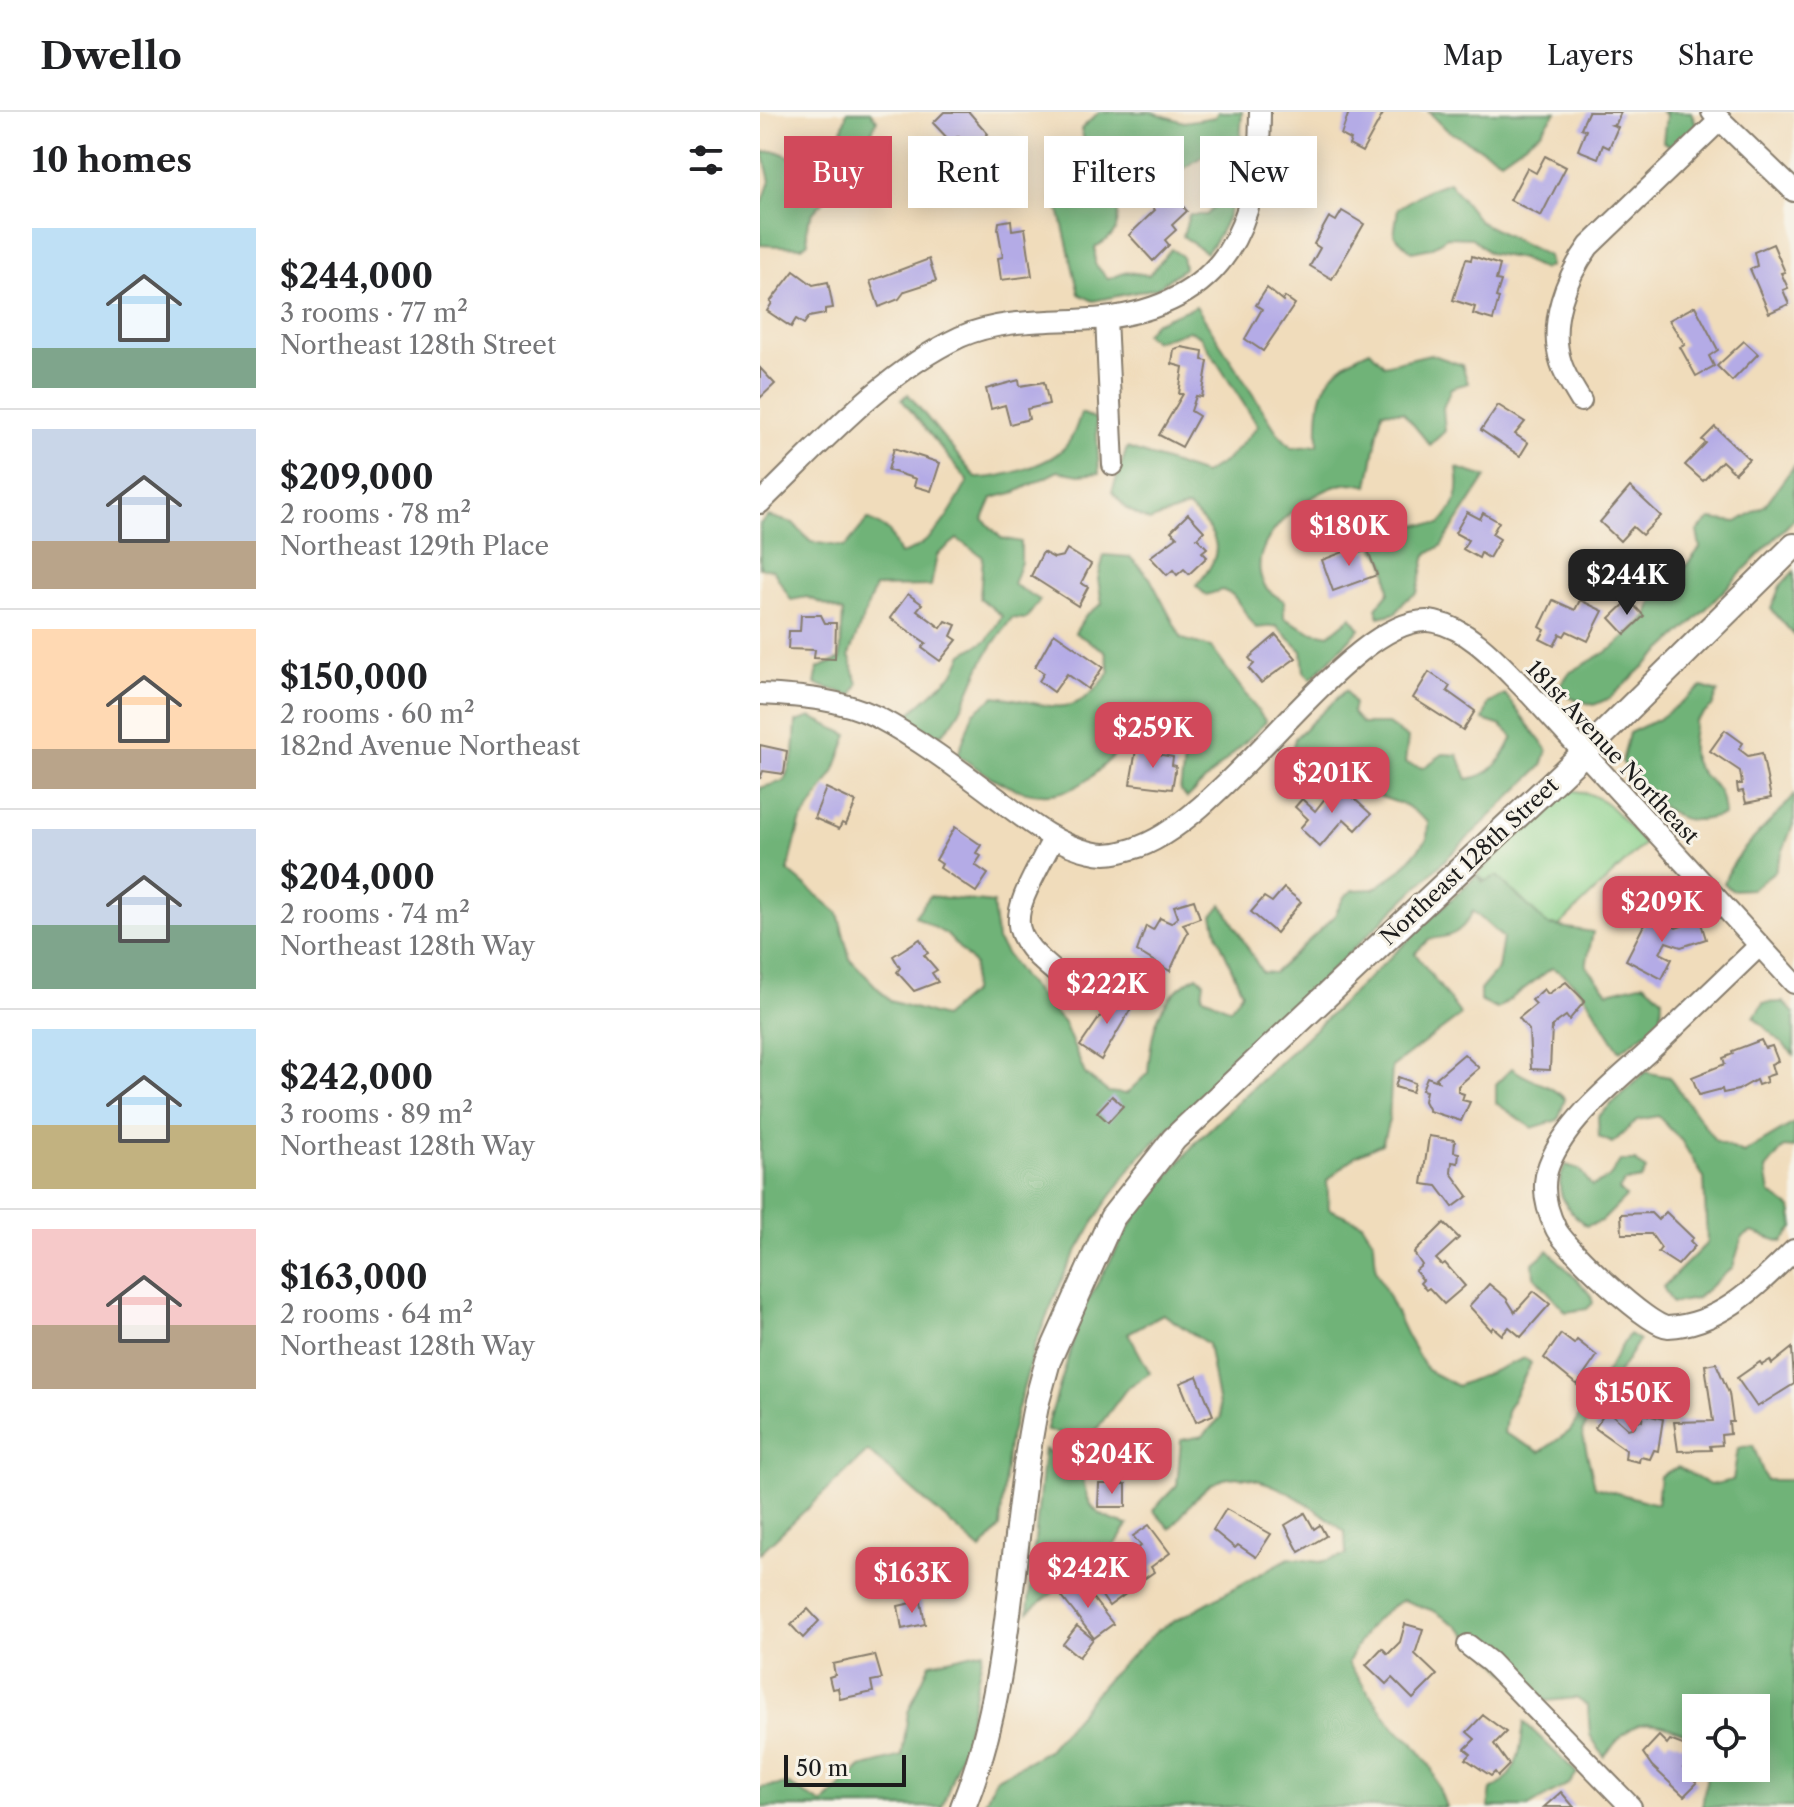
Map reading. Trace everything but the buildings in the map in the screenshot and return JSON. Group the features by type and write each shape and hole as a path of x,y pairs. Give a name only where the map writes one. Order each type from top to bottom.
{"street":[{"path":"760,503 881,390 929,354 963,335 1056,319 1106,318 1172,303 1195,289 1222,260 1244,225 1260,158 1260,112"},
{"path":"1581,401 1561,364 1556,335 1562,298 1574,267 1589,246 1716,116 1794,191"},
{"path":"1106,318 1113,465"},
{"name":"Northeast 128th Street","path":"963,1807 989,1726 1001,1665 1030,1437 1048,1361 1112,1218 1143,1176 1196,1117 1584,753 1794,546"},
{"name":"181st Avenue Northeast","path":"1053,839 1091,852 1113,854 1162,836 1218,795 1356,656 1384,635 1410,624 1433,621 1454,629 1485,650 1584,753 1794,983"},
{"path":"760,694 837,701 877,717 965,774 1053,839 1024,895 1018,921 1021,940 1036,957 1082,993"},
{"path":"1758,947 1593,1105 1567,1135 1548,1166 1544,1201 1557,1232 1641,1313 1664,1327 1692,1324 1722,1312 1746,1296 1794,1250"},
{"path":"1468,1645 1490,1662 1631,1807"}],"green space":[{"path":"847,112 870,112 877,120 870,136 829,136 841,133"},
{"path":"1099,112 1151,112 1184,122 1215,117 1218,112 1242,112 1240,136 1200,136 1200,158 1184,169 1184,136 1083,136 1081,129"},
{"path":"1429,112 1556,112 1541,132 1501,160 1447,130"},
{"path":"1662,112 1691,112 1697,125 1674,148 1663,142 1666,115"},
{"path":"763,152 784,154 784,208 818,208 809,220 808,242 802,247 760,245 760,209 770,181"},
{"path":"1449,182 1480,222 1548,256 1550,266 1542,269 1522,259 1489,253 1472,238 1447,237 1431,248 1412,252 1394,235 1398,208 1427,190"},
{"path":"1057,208 1118,208 1116,229 1106,241 1095,247 1095,264 1108,279 1127,272 1149,275 1171,249 1182,256 1184,268 1157,288 1093,301 1079,294"},
{"path":"1213,208 1230,208 1218,237 1206,253 1183,236 1189,215 1207,215"},
{"path":"1196,306 1277,432 1292,448 1318,445 1321,398 1331,376 1353,358 1370,350 1384,365 1430,354 1462,365 1468,383 1451,388 1443,408 1445,431 1430,445 1403,412 1382,411 1368,486 1349,483 1316,495 1283,520 1270,536 1262,552 1260,569 1266,588 1284,601 1284,618 1309,631 1329,635 1351,617 1360,629 1311,679 1304,672 1302,651 1276,626 1256,628 1233,595 1222,590 1206,595 1196,586 1212,563 1216,545 1207,527 1188,507 1149,521 1127,509 1112,492 1127,448 1204,474 1227,460 1258,426 1200,336 1189,331 1155,341 1145,334 1154,323"},
{"path":"908,394 976,478 1010,473 1048,460 1068,443 1081,413 1096,419 1099,473 1079,475 1058,471 1016,492 992,498 983,519 1001,538 1021,542 1021,562 1013,584 1040,600 1026,619 1012,618 987,654 960,711 935,739 907,716 954,673 963,654 987,640 1002,616 980,598 983,557 957,539 937,555 931,586 875,587 849,655 858,684 852,696 815,684 818,668 840,659 843,612 807,597 791,600 773,570 760,568 760,524 768,516 793,523 811,542 845,547 868,519 889,531 900,554 923,543 941,525 968,481 902,400"},
{"path":"1794,466 1794,519 1694,621 1610,698 1594,705 1570,698 1560,686 1569,673 1613,648 1648,616 1654,595 1680,573 1700,548 1697,531 1710,519 1737,522 1765,505"},
{"path":"1457,468 1486,477 1441,546 1426,555 1417,593 1404,601 1396,613 1379,617 1376,608 1389,592 1387,574 1384,561 1364,534 1363,523 1373,517 1396,525 1440,524 1456,498"},
{"path":"1104,555 1130,557 1150,578 1182,639 1211,647 1266,722 1187,798 1180,791 1184,762 1172,743 1144,735 1121,749 1091,777 1074,788 1056,793 1039,794 1006,785 958,755 973,713 995,696 1045,705 1071,705 1096,689 1110,672 1105,651 1075,633 1086,615 1102,604 1098,579"},
{"path":"1794,571 1794,635 1771,609 1780,586"},
{"path":"1702,687 1718,692 1712,707 1695,721 1693,756 1697,767 1718,790 1724,815 1693,820 1673,814 1663,807 1622,762 1629,733 1659,719"},
{"path":"1346,690 1354,704 1352,713 1362,724 1388,724 1408,738 1405,763 1423,768 1443,754 1458,755 1467,779 1483,774 1496,765 1513,737 1501,726 1483,720 1488,704 1505,694 1547,750 1542,766 1138,1158 1103,1207 1066,1270 1035,1345 1008,1445 1000,1528 981,1550 868,1451 760,1553 760,788 784,781 794,754 796,722 811,717 848,735 834,772 800,823 788,871 838,913 850,959 890,1001 943,1017 972,992 974,964 947,935 915,916 930,896 993,903 997,940 1023,978 1064,1023 1085,1074 1108,1092 1126,1094 1148,1073 1154,1029 1165,1005 1184,984 1197,976 1204,982 1202,996 1230,1009 1242,992 1218,937 1213,915 1222,904 1262,972 1274,973 1334,917 1344,897 1353,890 1374,889 1401,870 1427,839 1428,822 1407,806 1370,793 1349,776 1301,760 1292,750 1295,738"},
{"path":"1563,790 1578,791 1600,799 1644,844 1559,926 1548,925 1477,875"},
{"path":"1794,795 1794,822 1775,871 1752,889 1731,890 1724,883 1736,859"},
{"path":"1477,875 1483,882 1497,876 1548,925 1593,932 1586,966 1608,992 1644,983 1662,998 1661,1022 1620,1051 1583,994 1552,968 1497,1009 1480,1001 1480,990 1498,969 1503,938 1473,911 1456,932 1429,939 1415,953 1461,1015 1392,1067 1389,1120 1382,1144 1355,1156 1327,1181 1329,1209 1362,1223 1374,1242 1376,1270 1427,1370 1457,1386 1525,1358 1531,1363 1507,1411 1504,1433 1540,1452 1570,1431 1629,1334 1639,1340 1582,1432 1595,1487 1657,1504 1660,1476 1678,1467 1710,1485 1733,1480 1738,1448 1753,1445 1766,1480 1794,1480 1794,1807 1702,1807 1706,1782 1770,1782 1770,1694 1682,1694 1682,1732 1652,1723 1642,1724 1624,1734 1604,1757 1590,1735 1588,1706 1576,1698 1547,1701 1530,1694 1457,1626 1434,1611 1403,1600 1384,1612 1370,1627 1348,1663 1394,1728 1412,1742 1431,1767 1446,1807 983,1807 995,1779 1047,1751 1110,1676 1158,1630 1289,1558 1320,1562 1346,1555 1345,1532 1300,1499 1264,1482 1228,1478 1212,1484 1170,1529 1153,1510 1177,1485 1181,1440 1203,1436 1221,1417 1208,1344 1163,1314 1128,1333 1150,1373 1127,1388 1091,1437 1046,1431 1083,1309 1135,1217 1196,1142"},
{"path":"1783,1002 1794,1013 1794,1055 1754,1017 1763,1003"},
{"path":"1512,1068 1565,1099 1558,1120 1532,1128 1496,1103 1496,1084"},
{"path":"1645,1072 1669,1077 1715,1140 1743,1153 1794,1123 1794,1148 1784,1147 1766,1169 1770,1193 1791,1208 1794,1228 1782,1242 1752,1232 1742,1237 1733,1267 1696,1299 1672,1303 1663,1287 1707,1243 1704,1178 1681,1140 1658,1116 1637,1120 1613,1143 1599,1137 1598,1117"},
{"path":"1620,1161 1635,1161 1646,1170 1641,1179 1624,1182 1619,1190 1626,1197 1602,1221 1586,1226 1572,1213 1560,1191 1566,1165 1579,1169 1592,1186 1609,1178"},
{"path":"1548,1250 1590,1293 1593,1303 1587,1309 1566,1312 1534,1276 1533,1263"},
{"path":"1044,1449 1082,1469 1093,1508 1106,1517 1128,1525 1107,1558 1060,1587 1028,1612"},
{"path":"983,1651 966,1738 942,1807 760,1807 760,1788 787,1784 823,1804 861,1767 902,1756 908,1712 930,1663"},
{"path":"1524,1722 1577,1773 1570,1783 1528,1807 1488,1807 1491,1790 1513,1770"}]}
